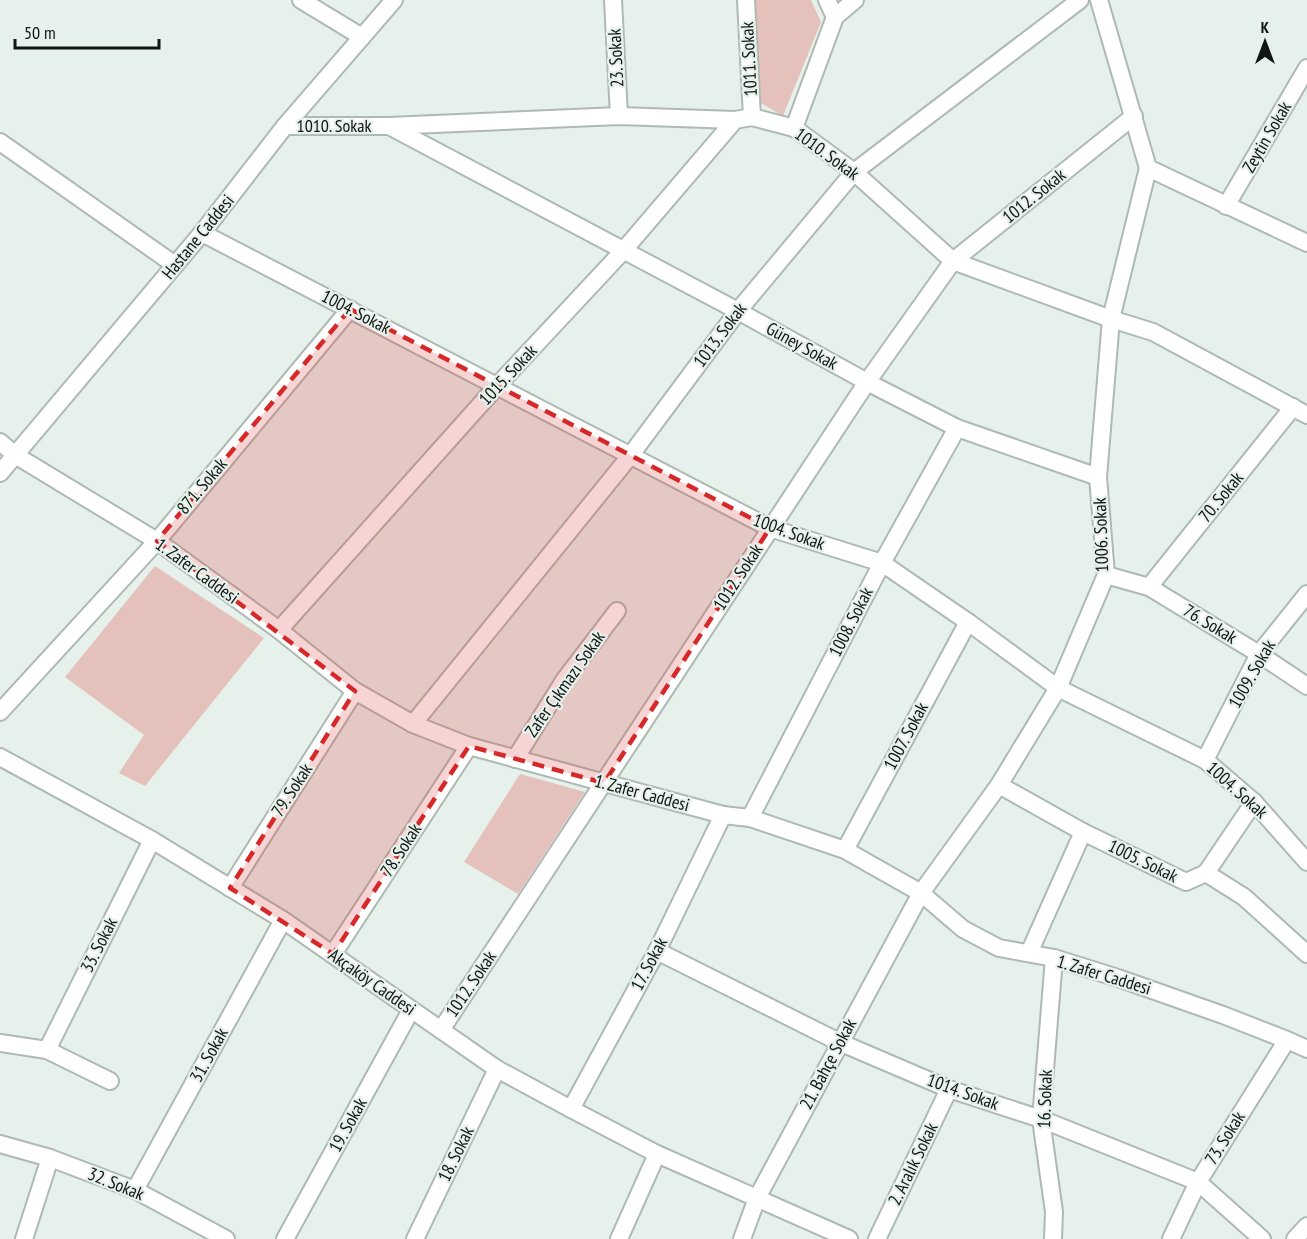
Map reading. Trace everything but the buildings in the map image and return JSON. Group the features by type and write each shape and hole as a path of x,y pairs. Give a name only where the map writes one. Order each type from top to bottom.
{"street":[{"path":"301,0 362,37"},
{"name":"Hastane Caddesi","path":"0,473 202,233 285,126 394,0"},
{"name":"23. Sokak","path":"613,0 620,116"},
{"name":"1011. Sokak","path":"743,119 746,0"},
{"path":"827,0 835,17"},
{"path":"794,128 835,17 855,0"},
{"name":"1013. Sokak","path":"413,724 630,456 738,311 854,172 1080,0"},
{"path":"1099,0 1148,168 1307,243"},
{"name":"Zeytin Sokak","path":"1226,206 1307,68"},
{"name":"1010. Sokak","path":"285,126 388,126 620,116 743,119 794,128 854,172 953,261 1153,332 1300,411"},
{"name":"1012. Sokak","path":"441,1030 867,382 953,261 1134,116"},
{"name":"1015. Sokak","path":"279,630 498,386 743,119"},
{"name":"Güney Sokak","path":"388,126 957,428 1098,477"},
{"path":"0,142 175,265"},
{"name":"1006. Sokak","path":"921,893 999,784 1058,688 1106,575 1098,477 1111,319 1148,168"},
{"name":"1004. Sokak","path":"202,233 770,528 882,563 1058,688 1205,760 1254,802 1307,862"},
{"name":"871. Sokak","path":"0,712 157,541 350,309"},
{"name":"70. Sokak","path":"1149,587 1300,411"},
{"name":"1008. Sokak","path":"750,818 882,563 957,428"},
{"name":"1. Zafer Caddesi","path":"0,442 15,454 157,541 279,630 355,691 413,724 469,746 723,815 750,818 845,850 921,893 963,929 999,948 1054,958 1118,978 1223,1015 1307,1049"},
{"name":"76. Sokak","path":"1106,575 1149,587 1307,686"},
{"name":"1009. Sokak","path":"1205,760 1259,654 1307,594"},
{"name":"Zafer Çıkmazı Sokak","path":"515,759 565,679 616,611"},
{"name":"1007. Sokak","path":"845,850 968,622"},
{"name":"79. Sokak","path":"230,888 355,691"},
{"name":"78. Sokak","path":"333,954 469,746"},
{"name":"Akçaköy Caddesi","path":"0,757 152,840 283,921 498,1069 657,1154 849,1239"},
{"name":"1005. Sokak","path":"999,784 1083,832 1186,882 1206,873 1244,897 1307,954"},
{"path":"1206,873 1254,802"},
{"name":"17. Sokak","path":"571,1109 657,951 723,815"},
{"path":"1029,953 1083,832"},
{"name":"33. Sokak","path":"47,1050 152,840"},
{"name":"21. Bahçe Sokak","path":"742,1239 757,1197 921,893"},
{"name":"31. Sokak","path":"135,1190 283,921"},
{"name":"1014. Sokak","path":"657,951 839,1042 949,1089 1041,1119 1198,1182 1262,1239"},
{"name":"16. Sokak","path":"1053,1239 1054,1212 1041,1119 1054,958"},
{"name":"19. Sokak","path":"285,1239 411,1010"},
{"name":"73. Sokak","path":"1171,1239 1198,1182 1287,1040"},
{"path":"0,1043 47,1050 110,1081"},
{"name":"18. Sokak","path":"415,1239 498,1069"},
{"name":"2. Aralık Sokak","path":"877,1239 949,1089"},
{"name":"32. Sokak","path":"0,1144 50,1158 135,1190 208,1235 226,1239"},
{"path":"619,1239 657,1154"},
{"path":"24,1239 50,1158"},
{"path":"1295,1239 1307,1226"}],"highlighted area":[{"path":"350,309 770,528 604,783 469,746 333,954 230,888 355,691 157,541"}],"shaded area":[{"path":"754,0 811,0 821,22 783,116 759,102"},
{"path":"155,566 264,638 145,786 119,773 144,735 65,677"},
{"path":"520,774 585,792 518,894 464,862"}]}
